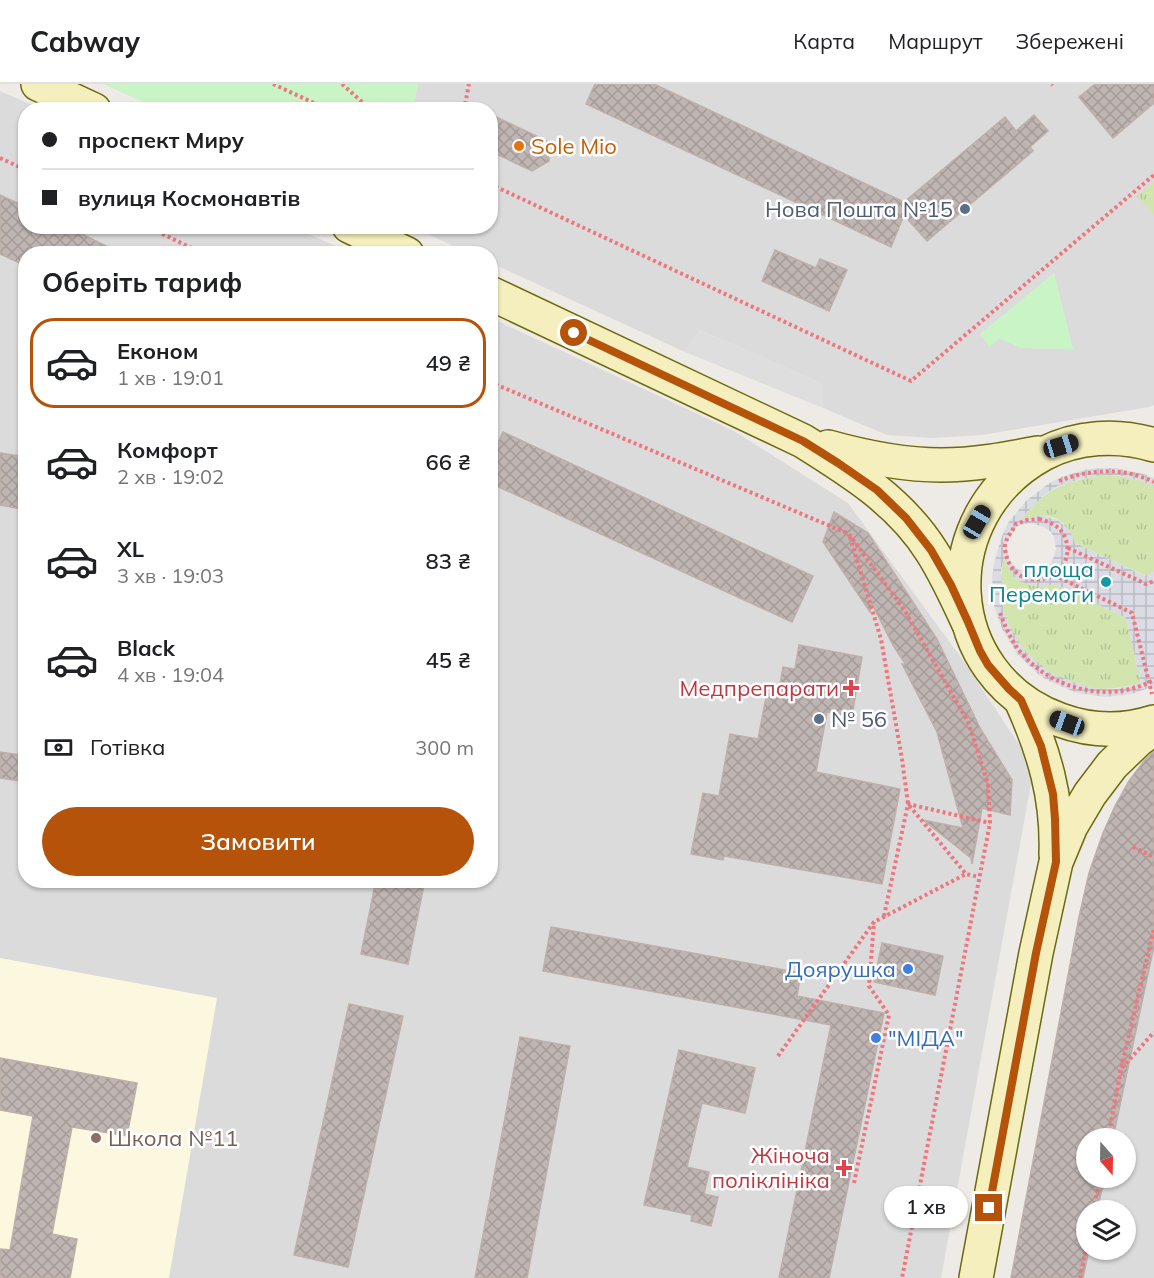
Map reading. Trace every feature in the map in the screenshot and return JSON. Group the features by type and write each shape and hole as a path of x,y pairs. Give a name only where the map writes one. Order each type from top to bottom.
{"main road":[{"path":"38,84 77,102"},
{"path":"366,234 390,246"},
{"path":"498,297 803,441 877,490 906,518 931,550 951,585 988,665 1021,700 1051,717 1084,727 1118,729 1154,722"},
{"path":"803,441 887,461 941,465 995,461 1048,451 1075,442 1154,425"},
{"path":"1102,438 1123,438 1154,445"},
{"path":"968,622 963,581 965,561 977,522 999,488 1014,473 1048,451"},
{"path":"1021,700 1041,746 1051,786 1055,819 1056,862"},
{"path":"976,1278 1036,953 1056,862 1071,826 1090,794 1112,765 1154,728"}],"path":[{"path":"273,84 312,102"},
{"path":"342,84 362,102"},
{"path":"466,102 469,84"},
{"path":"0,158 18,166"},
{"path":"498,188 911,381 1154,175"},
{"path":"163,234 188,246"},
{"path":"498,385 849,534 905,611 968,722 988,784 990,823 902,1278"},
{"path":"1051,486 1081,474 1102,471 1123,472 1154,482"},
{"path":"1039,519 1049,521 1059,528 1068,548 1064,563 1054,575 1035,580 1022,577 1011,568 1004,548 1016,524 1039,519"},
{"path":"999,555 1012,522"},
{"path":"849,534 881,639 908,804 884,916"},
{"path":"1068,548 1146,584 1154,581"},
{"path":"1054,575 1132,613 1154,701"},
{"path":"998,605 1014,644 1051,678 1083,690 1100,692 1125,690 1154,680"},
{"path":"908,804 990,823"},
{"path":"908,804 966,874 980,877"},
{"path":"1133,848 1154,857"},
{"path":"778,1056 874,922 966,874"},
{"path":"854,1183 889,1015 868,986 874,922"},
{"path":"1110,1128 1121,1069 1154,928"},
{"path":"1121,1069 1154,1032"},
{"path":"1080,1278 1084,1260"}],"shaded area":[{"path":"104,84 1154,84 1154,405 982,435 932,438 887,435 823,408 823,384 700,330 685,352 498,266 498,246 454,246 427,234 498,234 498,102 144,102"},
{"path":"0,91 25,102 18,102 18,234 309,234 335,246 18,246 18,888 498,888 498,321 734,431 848,503 962,659 1034,767 941,1278 0,1278"},
{"path":"700,330 823,384 823,408 685,352"},
{"name":"площа Перемоги","path":"1116,468 1144,474 1154,478 1154,486 1121,476 1103,475 1080,479 1058,486 1044,495 1021,519 1041,515 1058,520 1070,531 1075,543 1145,576 1154,572 1154,686 1132,694 1105,697 1077,693 1039,675 1018,655 1003,631 994,605 992,577 994,563 1008,523 1026,501 1048,484 1061,477 1088,469","holes":["1031,523 1050,531 1054,537 1056,550 1051,564 1032,573 1019,570 1013,565 1006,545 1017,527","1004,558 1012,575 1021,582 1042,587 1055,584 1126,618 1141,683 1116,689 1098,689 1078,684 1051,673 1028,654 1008,623 1002,604 1001,570"]},
{"path":"1154,751 1154,1278 1011,1278 1089,873 1103,833 1129,781"},
{"name":"Школа №11","path":"0,958 217,998 169,1278 0,1278"}],"green space":[{"path":"104,84 418,84 414,102 144,102"},
{"path":"1154,182 1154,214 1137,196"},
{"path":"1054,273 1073,349 1020,348 999,338 990,347 980,334"},
{"path":"1103,475 1129,478 1154,486 1154,572 1146,576 1075,543 1065,526 1054,518 1039,516 1020,520 1038,501 1057,488 1078,480"},
{"path":"1004,557 1012,573 1023,582 1038,586 1055,584 1126,618 1141,683 1105,689 1083,686 1066,681 1037,662 1024,650 1007,620 1001,592"}],"building":[{"path":"595,84 654,84 904,202 1005,117 1016,131 1034,115 1048,131 1030,147 1033,151 927,241 904,215 891,247 586,104"},
{"path":"1095,84 1154,84 1154,103 1113,138 1079,97"},
{"name":"Sole Mio","path":"498,118 547,141 549,161 532,171 498,155"},
{"path":"0,195 18,203 18,234 82,234 106,246 18,246 18,262 0,254"},
{"path":"775,250 816,268 820,259 847,270 829,311 762,281"},
{"path":"503,432 813,576 792,622 498,487 498,443"},
{"path":"0,453 18,456 18,508 0,505"},
{"path":"834,512 868,533 937,639 980,728 1012,780 1010,815 982,808 972,864 971,858 923,820 963,828 937,732 902,664 906,665 872,604 870,612 823,542"},
{"path":"799,645 862,657 852,716 827,712 816,772 900,789 882,884 724,856 723,860 691,854 703,793 719,796 730,734 758,739 768,687 779,690 783,667 795,669"},
{"path":"1154,751 1154,946 1115,1128 1076,1128 1076,1188 1102,1188 1100,1200 1076,1200 1076,1260 1087,1260 1083,1278 1011,1278 1089,873 1115,806 1144,761"},
{"path":"0,752 18,755 18,781 0,778"},
{"path":"374,888 423,888 408,964 361,954"},
{"path":"551,927 801,973 797,996 884,1013 829,1278 779,1278 831,1025 543,971"},
{"name":"Доярушка","path":"882,943 943,956 935,995 874,982"},
{"path":"349,1004 403,1016 348,1267 294,1255"},
{"path":"520,1037 570,1046 527,1278 475,1278"},
{"path":"679,1050 755,1068 745,1113 702,1103 687,1167 709,1172 704,1194 718,1197 711,1226 691,1221 692,1215 644,1205"},
{"path":"0,1058 137,1083 127,1136 72,1127 52,1234 77,1239 70,1278 0,1278 0,1249 10,1250 33,1116 0,1110"}],"place":[{"name":"Sole Mio","path":"519,146"},
{"name":"Нова Пошта №15","path":"965,209"},
{"name":"площа Перемоги","path":"1106,582"},
{"name":"Медпрепарати","path":"851,688"},
{"name":"№ 56","path":"819,719"},
{"name":"Доярушка","path":"908,969"},
{"name":"\"МІДА\"","path":"876,1038"},
{"name":"Школа №11","path":"96,1138"},
{"name":"Жіноча поліклініка","path":"844,1168"}],"route":[{"path":"574,333 803,441 877,490 906,518 931,550 951,585 988,665 1021,700 1032,723 1041,746 1053,794 1057,841 1056,862 1036,953 989,1208"}]}
